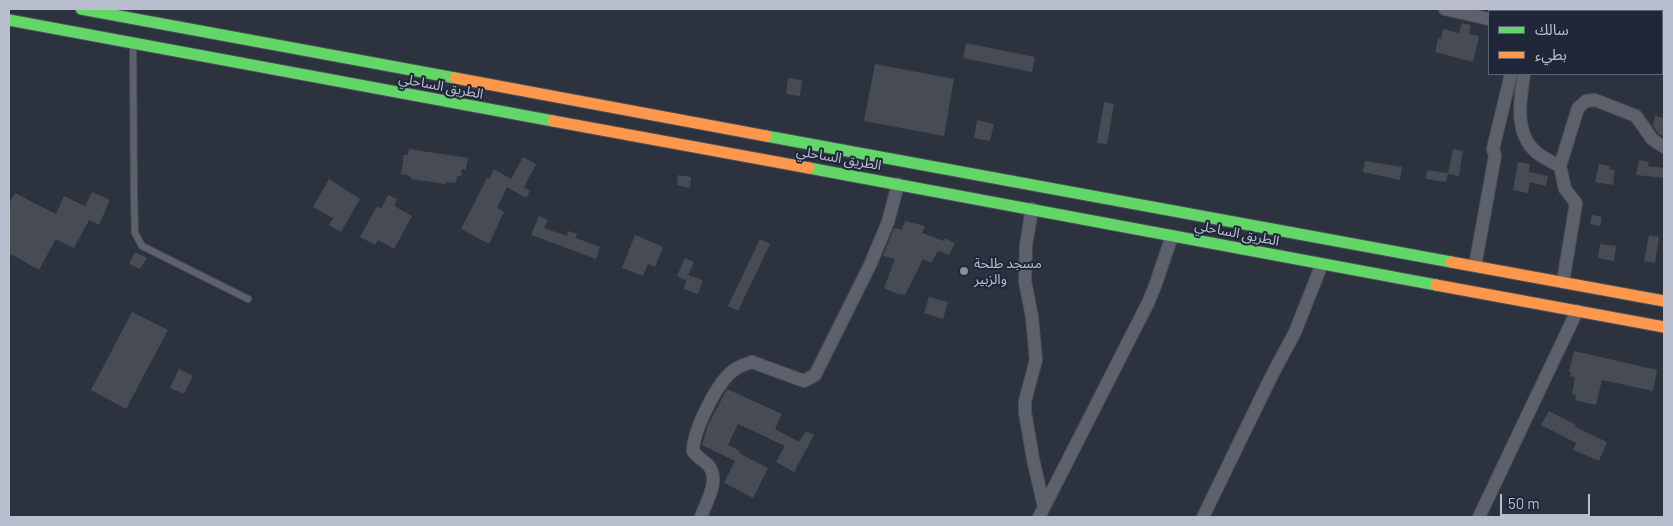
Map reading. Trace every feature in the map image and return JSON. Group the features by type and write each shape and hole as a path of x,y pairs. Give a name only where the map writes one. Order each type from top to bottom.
{"highway":[{"name":"الطريق الساحلي","path":"81,9 1664,301"},
{"name":"الطريق الساحلي","path":"9,20 1664,327"}],"street":[{"path":"1445,9 1488,19"},
{"path":"1475,266 1495,156 1493,149 1511,75"},
{"path":"1524,75 1520,99 1525,138 1536,152 1560,166"},
{"path":"1564,282 1576,206 1575,201 1564,187 1560,166 1578,108 1586,100 1595,100 1636,116 1652,139 1664,147"},
{"path":"700,517 712,487 714,475 708,465 692,451 693,442 712,399 722,382 734,369 752,362 804,381 815,375 870,265 888,222 898,184"},
{"path":"1032,209 1026,245 1025,281 1032,317 1036,360 1025,401 1025,412 1041,512"},
{"path":"1041,512 1148,303 1172,236"},
{"path":"1203,517 1295,332 1322,264"},
{"path":"1479,517 1577,312"}],"lane":[{"path":"133,43 136,233 142,246 248,299"}],"building":[{"path":"1462,23 1471,25 1469,34 1479,36 1473,62 1435,52 1438,38 1441,39 1443,29 1459,33"},
{"path":"966,43 1035,57 1032,72 963,58"},
{"path":"875,64 954,79 944,136 864,121"},
{"path":"788,78 802,80 800,96 786,94"},
{"path":"1104,102 1114,104 1107,144 1097,143"},
{"path":"1655,116 1664,118 1664,137 1653,126"},
{"path":"977,120 994,124 990,141 974,138"},
{"path":"409,149 468,158 466,170 462,169 461,176 457,176 456,183 446,182 446,184 411,179 408,175 401,174 404,155 408,155"},
{"path":"1453,149 1463,151 1459,176 1448,174"},
{"path":"523,157 536,164 524,187 530,191 526,198 507,187 497,208 504,212 489,244 461,229 487,178 489,179 494,169 511,179"},
{"path":"1639,160 1649,162 1648,166 1664,168 1664,178 1636,175"},
{"path":"1365,161 1402,167 1400,180 1363,172"},
{"path":"1518,162 1530,164 1529,172 1548,176 1546,186 1530,182 1528,193 1513,190"},
{"path":"1599,164 1610,166 1609,169 1615,170 1613,185 1595,182"},
{"path":"1427,170 1448,173 1446,182 1426,179"},
{"path":"678,175 691,177 690,188 677,185"},
{"path":"329,179 360,199 341,232 329,225 333,218 313,207"},
{"path":"92,192 110,200 99,225 89,220 74,248 56,239 39,270 9,253 9,204 15,193 56,214 64,196 85,206"},
{"path":"388,195 397,199 394,206 412,216 394,249 378,240 375,245 360,237 377,206 381,209"},
{"path":"1592,215 1602,217 1600,226 1590,224"},
{"path":"539,216 548,220 544,228 567,236 568,231 577,234 576,238 600,247 596,259 531,235"},
{"path":"905,221 925,226 922,233 944,241 945,238 955,243 949,255 938,251 931,263 923,259 905,295 900,295 884,288 895,259 883,256 894,228 902,230"},
{"path":"635,235 663,247 655,267 648,264 643,276 622,268"},
{"path":"1649,235 1659,237 1655,263 1644,261"},
{"path":"760,239 770,244 738,311 728,306"},
{"path":"1600,244 1616,246 1614,261 1598,258"},
{"path":"135,252 147,258 140,269 129,264"},
{"path":"685,258 694,262 686,280 677,276"},
{"path":"688,275 703,280 698,294 684,289"},
{"path":"929,297 948,302 943,319 924,313"},
{"path":"132,312 168,330 126,409 91,390"},
{"path":"1574,351 1657,370 1653,391 1602,380 1596,405 1575,400 1576,395 1572,394 1575,377 1570,376 1571,372 1569,372"},
{"path":"179,369 193,376 184,394 170,388"},
{"path":"727,389 782,414 775,429 799,442 806,431 814,435 794,472 776,462 785,446 738,424 728,445 768,468 753,498 724,483 735,461 702,445 708,425"},
{"path":"1549,411 1576,425 1575,427 1607,442 1599,461 1573,450 1576,443 1541,425"}],"traffic: fast":[{"path":"81,9 455,78"},
{"path":"9,20 553,121"},
{"path":"766,136 1451,262"},
{"path":"809,168 1436,285"}],"traffic: slow":[{"path":"455,78 766,136"},
{"path":"553,121 809,168"},
{"path":"1451,262 1664,301"},
{"path":"1436,285 1664,327"}],"place":[{"name":"مسجد طلحة والزبير","path":"964,271"}]}
